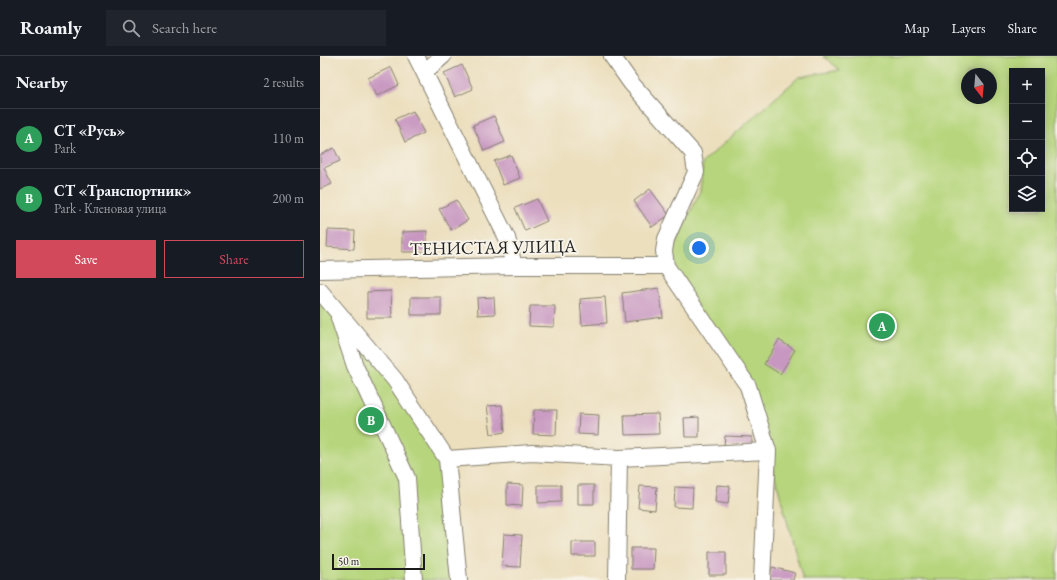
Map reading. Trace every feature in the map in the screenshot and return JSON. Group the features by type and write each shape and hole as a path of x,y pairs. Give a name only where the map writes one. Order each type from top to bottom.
{"street":[{"path":"416,56 507,238 514,266"},
{"path":"424,72 443,56"},
{"path":"612,56 631,83 693,153 696,172 666,239 664,250 666,266 748,386 768,450 762,580"},
{"name":"ТЕНИСТАЯ УЛИЦА","path":"320,270 514,266 666,266"},
{"path":"320,291 395,380 447,460 459,580"},
{"path":"337,311 355,366 407,478 414,580"},
{"path":"447,460 532,453 619,458 768,450"},
{"path":"617,580 619,458"}],"green space":[{"path":"823,56 1057,56 1057,580 803,580 768,451 748,386 666,266 700,191 703,162 799,77 840,70"},
{"path":"320,299 395,380 447,459 457,580 320,580"}],"building":[{"path":"462,65 473,89 455,97 444,73"},
{"path":"391,67 399,85 377,96 368,78"},
{"path":"413,111 424,133 405,142 395,119"},
{"path":"494,116 505,142 484,151 473,125"},
{"path":"334,148 340,161 324,168 332,184 320,189 320,155"},
{"path":"511,155 520,178 503,185 494,161"},
{"path":"650,189 669,215 652,227 634,201"},
{"path":"537,199 547,221 525,231 515,208"},
{"path":"456,200 468,220 451,230 439,209"},
{"path":"328,230 355,231 354,249 327,247"},
{"path":"427,231 427,252 402,252 402,232"},
{"path":"659,288 663,317 625,322 622,293"},
{"path":"391,291 392,318 367,318 367,292"},
{"path":"411,297 441,297 441,315 411,315"},
{"path":"494,297 495,314 478,315 477,298"},
{"path":"605,297 607,323 582,325 580,299"},
{"path":"530,306 555,306 554,327 529,326"},
{"path":"779,340 795,350 780,374 764,364"},
{"path":"502,405 505,432 491,434 487,406"},
{"path":"534,410 557,410 556,435 533,434"},
{"path":"579,414 599,415 598,435 578,434"},
{"path":"658,414 659,434 625,435 624,415"},
{"path":"699,417 699,437 685,437 684,418"},
{"path":"725,436 752,437 752,447 724,446"},
{"path":"507,484 523,485 522,506 507,505"},
{"path":"538,485 561,485 561,502 538,503"},
{"path":"578,485 594,485 594,504 578,504"},
{"path":"717,485 730,486 728,504 715,502"},
{"path":"640,486 657,487 655,510 638,508"},
{"path":"675,487 693,488 692,508 674,507"},
{"path":"504,534 522,535 520,567 502,566"},
{"path":"572,542 595,542 595,556 572,556"},
{"path":"631,548 654,548 653,569 631,569"},
{"path":"709,552 726,552 726,575 709,575"},
{"path":"772,567 795,573 793,580 769,580"}],"place":[{"name":"СТ «Русь»","path":"882,326"},
{"name":"СТ «Транспортник»","path":"371,420"}]}
